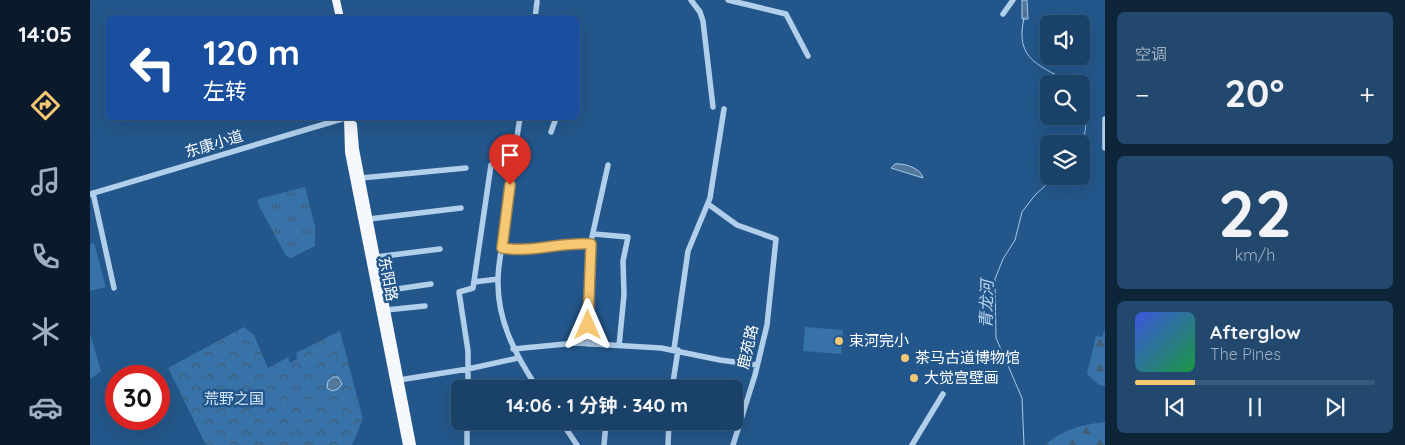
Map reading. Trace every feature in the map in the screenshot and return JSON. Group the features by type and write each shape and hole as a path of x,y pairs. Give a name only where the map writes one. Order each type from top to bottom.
{"main road":[{"path":"331,0 334,15"},
{"path":"336,0 339,15"},
{"name":"东阳路","path":"346,120 349,152 407,445"},
{"name":"东阳路","path":"353,120 354,140 412,445"}],"street":[{"path":"728,0 786,14 808,56"},
{"path":"1003,14 1013,0"},
{"path":"693,1 703,21 714,106"},
{"path":"535,15 537,2"},
{"path":"673,380 688,251 708,204 715,177 724,109"},
{"path":"1105,119 1105,148"},
{"name":"东康小道","path":"92,194 339,120"},
{"path":"520,120 511,168 498,279 502,313 513,349 532,380"},
{"path":"551,132 556,120"},
{"path":"468,380 459,292 473,288 491,165 511,168"},
{"path":"588,344 588,288 591,244 608,165"},
{"path":"361,178 466,168"},
{"path":"92,194 114,288"},
{"name":"鹿苑路","path":"708,204 737,225 776,238 766,325 757,365 733,445"},
{"path":"369,219 461,208"},
{"path":"594,234 628,237 623,261 624,295 619,346"},
{"path":"502,248 524,251 570,242 591,244"},
{"path":"376,257 440,249"},
{"path":"474,282 498,279"},
{"path":"382,290 431,284"},
{"path":"386,310 425,306"},
{"path":"513,349 576,342 676,350 720,360 757,365"},
{"path":"400,380 468,369 518,358"},
{"path":"912,445 944,394"},
{"path":"467,430 467,445"},
{"path":"567,430 577,445"},
{"path":"604,445 605,430"},
{"path":"668,445 669,430"}],"green space":[{"path":"305,187 315,226 315,246 291,258 286,256 258,204 258,199"},
{"path":"94,243 106,287 90,291 90,244"},
{"name":"荒野之国","path":"244,327 254,335 268,368 288,357 290,363 297,359 296,353 340,331 363,419 352,445 206,445 170,372 170,367"},
{"path":"805,327 843,330 841,354 803,351"},
{"path":"1105,329 1105,386 1099,385 1087,374 1096,336 1102,337"},
{"path":"90,333 101,371 90,379"},
{"path":"1105,422 1105,445 1045,445 1066,431"}],"water":[{"path":"1022,0 1027,0 1028,19 1022,19"},
{"path":"895,164 912,167 922,174 923,178 891,168"},
{"path":"333,377 338,377 342,384 338,389 332,391 327,388 328,381"}],"waterway":[{"name":"青龙河","path":"1024,18 1023,44 1027,53 1041,67 1057,75"},
{"name":"青龙河","path":"1084,135 1086,125"},
{"name":"青龙河","path":"1024,445 1022,398 996,338 995,279 1003,259 1015,240 1022,212 1035,195 1046,185"}],"place":[{"name":"束河完小","path":"839,341"},
{"name":"茶马古道博物馆","path":"905,358"},
{"name":"大觉宫壁画","path":"914,378"}],"route":[{"path":"510,185 502,248 524,251 570,242 591,244 588,325"}]}
